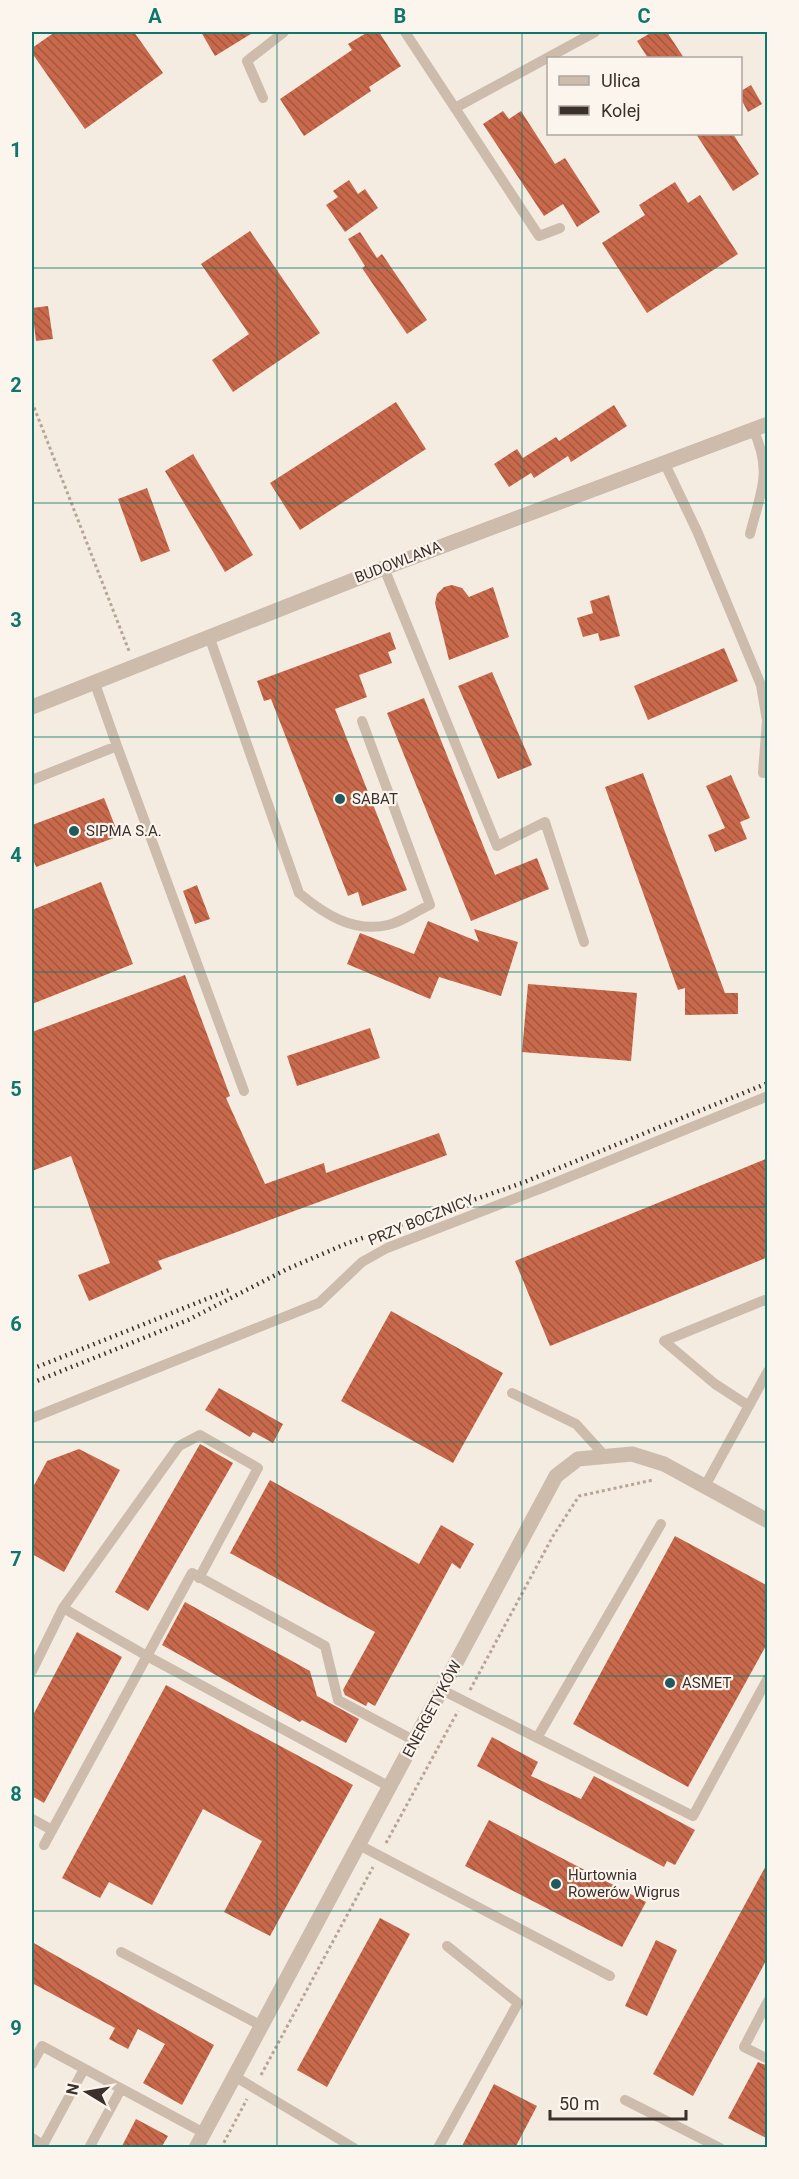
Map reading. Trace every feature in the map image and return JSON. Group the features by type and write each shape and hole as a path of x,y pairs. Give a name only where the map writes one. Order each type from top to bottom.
{"street":[{"name":"BUDOWLANA","path":"32,707 384,568 760,426"},
{"name":"ENERGETYKÓW","path":"196,2148 556,1476 578,1459 632,1454 664,1464 768,1521"}],"lane":[{"path":"263,98 247,62 284,32"},
{"path":"405,32 539,236 560,228"},
{"path":"549,57 595,32"},
{"path":"455,108 547,58"},
{"path":"750,534 765,476 760,426"},
{"path":"664,462 697,531 761,685 767,721 764,773"},
{"path":"384,568 497,846 545,822 584,942"},
{"path":"209,636 299,893 326,915 355,925 388,925 430,905 362,721"},
{"path":"94,681 244,1090"},
{"path":"32,780 117,746"},
{"name":"PRZY BOCZNICY","path":"32,1418 319,1303 362,1262 387,1248 548,1186 768,1096"},
{"path":"749,1406 715,1384 664,1341 765,1300 768,1302"},
{"path":"705,1486 768,1371"},
{"path":"512,1393 576,1424 605,1456"},
{"path":"32,1671 63,1608 179,1446 200,1435 258,1468 199,1578"},
{"path":"537,1738 661,1524"},
{"path":"44,1845 192,1574 325,1646 338,1700 414,1741"},
{"path":"63,1608 390,1787"},
{"path":"442,1690 693,1816 768,1678"},
{"path":"32,1819 52,1830"},
{"path":"359,1845 610,1976"},
{"path":"438,2148 518,2003 447,1946"},
{"path":"121,1952 262,2026"},
{"path":"768,2001 744,2047 768,2059"},
{"path":"32,2064 42,2046 204,2133"},
{"path":"32,2139 43,2145 84,2069"},
{"path":"234,2076 354,2148"},
{"path":"89,2148 121,2089"},
{"path":"625,2100 720,2148"}],"path":[{"path":"32,402 129,653"},
{"path":"221,2148 553,1536 579,1496 653,1480"}],"building":[{"path":"55,32 134,32 163,73 85,129 32,53 32,48"},
{"path":"201,32 254,32 215,56"},
{"path":"368,32 379,32 401,66 369,87 371,91 304,136 280,99 352,50 348,44"},
{"path":"652,32 667,32 683,57 647,57 637,41"},
{"path":"751,85 762,104 748,112 742,101 742,90"},
{"path":"503,111 509,119 521,111 555,164 565,158 600,212 577,227 563,204 544,216 483,124"},
{"path":"697,135 734,135 759,174 733,191"},
{"path":"349,180 358,194 365,189 378,208 345,232 326,205 338,197 333,191"},
{"path":"675,182 688,203 700,195 738,254 647,313 602,243 645,215 639,205"},
{"path":"250,231 320,333 233,392 212,360 249,334 201,264"},
{"path":"360,232 377,258 382,254 427,320 407,334 362,268 365,266 348,239"},
{"path":"48,306 53,339 36,341 32,308"},
{"path":"396,402 426,449 300,530 270,483"},
{"path":"614,405 627,426 571,462 568,456 534,478 531,473 509,487 494,464 517,449 523,458 556,437 559,441"},
{"path":"193,454 253,555 225,572 165,471"},
{"path":"147,488 170,551 141,562 118,499"},
{"path":"452,585 462,588 469,597 493,587 509,637 449,660 435,603 437,594 444,587"},
{"path":"609,595 620,636 600,641 598,633 583,637 577,618 593,613 590,601"},
{"name":"SABAT","path":"390,632 396,649 388,652 392,663 359,675 367,697 335,709 407,890 362,906 358,892 348,896 271,699 264,701 257,681"},
{"path":"724,648 738,681 648,720 634,686"},
{"path":"492,672 532,765 498,779 458,686"},
{"path":"424,698 495,875 537,858 549,889 471,921 387,713"},
{"path":"643,773 725,993 738,993 738,1014 685,1015 685,988 678,990 605,787"},
{"path":"731,775 750,818 740,822 747,839 715,852 708,835 725,828 706,786"},
{"name":"SIPMA S.A.","path":"104,798 119,836 36,867 32,856 32,825"},
{"path":"101,882 133,964 32,1004 32,910"},
{"path":"197,885 210,919 195,924 183,891"},
{"path":"428,921 479,942 474,929 518,942 501,996 439,977 430,999 347,964 360,933 414,954"},
{"path":"185,975 230,1096 226,1098 265,1184 324,1163 326,1173 439,1133 447,1155 158,1261 162,1269 89,1301 78,1275 110,1263 71,1156 32,1171 32,1032"},
{"path":"528,984 637,993 631,1061 522,1052"},
{"path":"370,1028 380,1058 297,1086 287,1056"},
{"path":"768,1158 768,1257 550,1346 515,1261"},
{"path":"391,1311 503,1373 453,1463 341,1401"},
{"path":"219,1388 283,1424 273,1443 253,1432 250,1437 205,1410"},
{"path":"200,1444 233,1463 148,1611 115,1592"},
{"path":"79,1449 120,1470 64,1572 32,1554 32,1489 47,1461"},
{"path":"270,1480 419,1564 441,1525 474,1544 460,1569 452,1563 375,1706 368,1702 366,1706 345,1695 343,1690 375,1632 230,1553"},
{"name":"ASMET","path":"675,1536 768,1586 768,1642 688,1787 573,1724"},
{"path":"185,1602 310,1671 317,1696 359,1719 346,1743 302,1720 300,1722 162,1645"},
{"path":"77,1632 122,1657 44,1803 32,1796 32,1717"},
{"path":"166,1685 353,1785 270,1936 224,1912 262,1841 203,1809 152,1905 109,1882 100,1898 62,1878"},
{"path":"492,1737 538,1762 531,1776 581,1799 594,1776 695,1830 675,1865 667,1861 664,1867 477,1766"},
{"name":"Hurtownia Rowerów Wigrus","path":"489,1820 646,1902 622,1947 465,1866"},
{"path":"768,1862 768,1957 693,2096 653,2074"},
{"path":"380,1918 410,1934 327,2087 297,2070"},
{"path":"656,1940 677,1950 647,2016 625,2006"},
{"path":"32,1942 214,2045 182,2105 143,2083 165,2044 138,2029 128,2049 109,2039 115,2028 32,1983"},
{"path":"758,2062 768,2066 768,2139 728,2118"},
{"path":"494,2084 537,2106 515,2148 461,2148"},
{"path":"136,2119 168,2136 161,2148 121,2148"}],"railway":[{"path":"32,1383 188,1320 287,1269 348,1243 522,1183 768,1083"},
{"path":"32,1369 229,1290"}],"place":[{"name":"SABAT","path":"340,799"},
{"name":"SIPMA S.A.","path":"74,831"},
{"name":"ASMET","path":"670,1683"},
{"name":"Hurtownia Rowerów Wigrus","path":"556,1884"}]}
